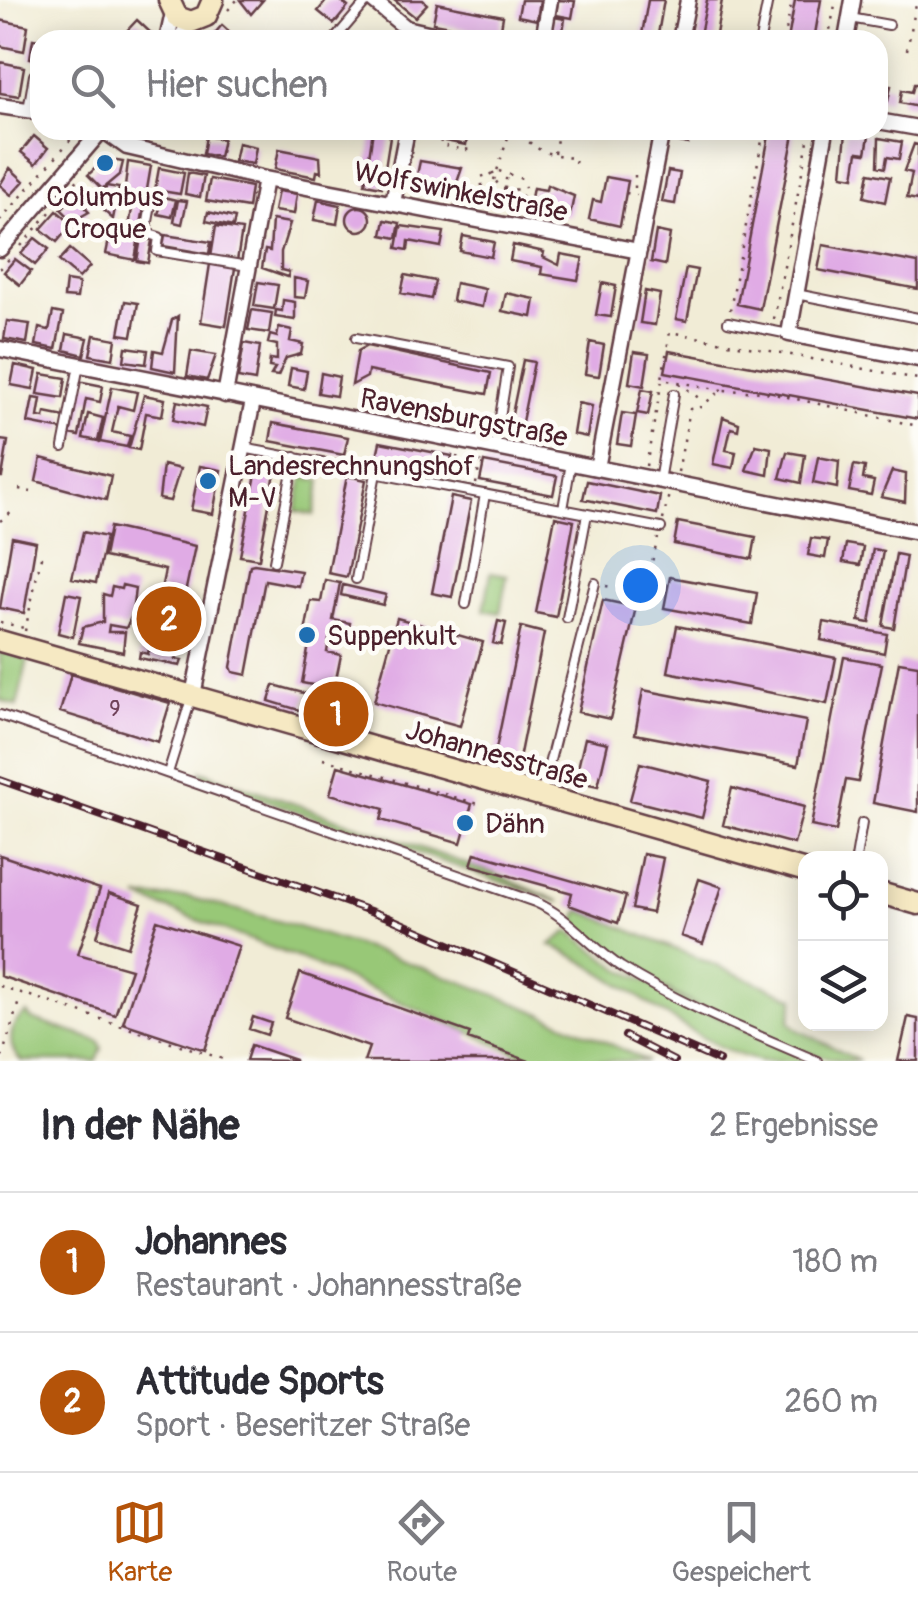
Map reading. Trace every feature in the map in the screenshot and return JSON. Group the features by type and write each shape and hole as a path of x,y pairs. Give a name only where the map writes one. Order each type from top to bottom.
{"main road":[{"path":"178,19 206,16 214,1"},
{"name":"Johannesstraße","path":"0,641 24,638 192,694 542,795 798,875"},
{"path":"888,895 918,904"}],"street":[{"path":"370,0 410,30"},
{"path":"544,30 550,0"},
{"path":"682,30 688,0"},
{"path":"848,30 854,0"},
{"path":"0,106 30,110"},
{"path":"888,123 918,128"},
{"path":"0,249 90,140"},
{"name":"Wolfswinkelstraße","path":"112,140 127,148 266,179 639,252"},
{"path":"393,203 405,140"},
{"path":"597,468 660,140"},
{"path":"824,140 788,334 918,359"},
{"path":"225,395 266,179"},
{"name":"Ravensburgstraße","path":"0,349 571,463 670,479 918,532"},
{"path":"192,694 252,400"}],"lane":[{"path":"343,30 370,0"},
{"path":"762,30 768,0"},
{"path":"850,18 888,26"},
{"path":"152,199 146,233 159,238 157,251 248,266"},
{"path":"796,294 918,318"},
{"path":"728,322 788,334"},
{"path":"356,338 508,367 489,447"},
{"path":"64,447 79,365"},
{"path":"670,479 674,394"},
{"path":"243,448 660,528"},
{"path":"274,561 294,458"},
{"path":"562,509 571,463"},
{"path":"356,579 376,473"},
{"path":"466,604 485,494"},
{"path":"567,618 587,514"},
{"path":"542,795 595,583"},
{"path":"168,773 192,694"},
{"path":"0,714 554,910 620,966 696,1008 817,1061"},
{"path":"857,851 862,822"}],"path":[{"path":"786,30 792,0"},
{"path":"830,30 836,0"},
{"path":"907,50 916,0"},
{"path":"0,221 70,140"},
{"path":"441,140 440,145 467,150 469,140"},
{"path":"494,180 505,140"},
{"path":"529,140 554,155 576,159 575,163"},
{"path":"554,155 557,140"},
{"path":"728,322 762,140"},
{"path":"772,330 808,140"},
{"path":"485,197 480,182 489,172 499,171 522,179 526,191"},
{"path":"489,172 502,187 526,191"},
{"path":"501,202 508,173"},
{"path":"626,193 640,195 635,175"},
{"path":"441,201 454,204 458,184"},
{"path":"485,197 502,187"},
{"path":"485,197 514,203 526,191"},
{"path":"646,466 670,332 918,379"},
{"path":"662,378 722,390 764,392 918,426"},
{"path":"674,394 676,381"},
{"path":"676,381 706,402"},
{"path":"595,583 644,594 690,409 722,390"},
{"path":"452,488 460,441"},
{"path":"474,492 489,447"},
{"path":"19,489 31,492"},
{"path":"0,521 16,509"},
{"path":"0,622 24,638 42,557 33,555"},
{"path":"323,759 482,804"},
{"path":"0,986 229,1061"},
{"path":"2,1057 19,1001"}],"green space":[{"path":"303,477 321,481 314,515 296,511"},
{"path":"491,572 507,575 500,613 484,610"},
{"path":"0,651 28,659 17,706 0,700"},
{"path":"201,771 495,874 560,902 203,779"},
{"path":"188,897 422,967 647,1061 536,1061 299,958 138,898"},
{"path":"580,910 795,998 790,1021 798,1031 860,1061 826,1057 750,1032 672,992 574,927"},
{"path":"569,931 619,968 809,1061 762,1061 710,1042 576,957 550,945"},
{"path":"27,1013 31,1019 99,1041 102,1048 97,1061 22,1061 13,1050 11,1036 16,1023"}],"building":[{"path":"240,0 263,0 251,14"},
{"path":"327,0 340,0 348,7 334,24 318,11"},
{"path":"394,0 423,0 427,4 415,17"},
{"path":"521,0 540,0 537,20 518,16"},
{"path":"558,0 575,1 572,18 556,15"},
{"path":"648,0 664,0 659,30 643,30"},
{"path":"707,0 722,0 717,30 701,30"},
{"path":"795,0 821,0 816,30 790,30"},
{"path":"437,3 503,16 501,30 433,23"},
{"path":"554,17 565,19 563,30 551,30"},
{"path":"0,20 28,26 24,51 0,46"},
{"path":"137,20 148,30 128,30"},
{"path":"0,62 24,67 19,96 0,93"},
{"path":"914,84 918,84 918,107 900,103 902,90 912,92"},
{"path":"31,140 39,140 48,148 36,164 21,152"},
{"path":"205,140 223,140 219,157 203,154"},
{"path":"372,140 389,140 382,187 365,184"},
{"path":"445,140 467,140 466,145"},
{"path":"768,140 793,140 760,309 737,304"},
{"path":"845,140 868,140 866,153 858,152 854,177 842,175"},
{"path":"879,140 902,142 899,159 887,157 885,168 878,166"},
{"path":"238,143 256,147 253,164 234,161"},
{"path":"914,144 918,145 918,200 907,198 912,173 904,171"},
{"path":"279,149 320,157 321,172 317,171 316,177 275,169"},
{"path":"105,159 123,162 120,174 102,189 88,175"},
{"path":"420,161 462,168 452,197 420,191 411,179 417,175"},
{"path":"128,162 151,166 135,260 106,254 110,235 127,239 134,197 124,195"},
{"path":"10,168 24,181 11,195 0,185"},
{"path":"159,168 184,173 180,194 155,190"},
{"path":"668,171 680,173 675,204 662,202"},
{"path":"188,173 204,176 200,197 185,194"},
{"path":"869,173 890,177 885,202 864,197"},
{"path":"606,177 628,181 620,226 589,219 593,200 601,202"},
{"path":"210,179 251,187 248,208 206,201"},
{"path":"547,185 574,196 570,216 529,208 533,188 546,190"},
{"path":"106,186 119,188 113,219 104,211"},
{"path":"79,191 91,203 85,208 89,212 73,221 61,209"},
{"path":"278,191 297,194 294,214 274,211"},
{"path":"164,197 176,200 172,217 158,214"},
{"path":"178,200 187,201 182,224 174,222"},
{"path":"318,200 340,205 337,224 314,220"},
{"path":"359,207 371,219 359,231 347,219"},
{"path":"57,211 72,224 57,242 41,229"},
{"path":"208,212 235,218 233,227 206,221"},
{"path":"272,220 290,223 281,252 281,270 289,272 288,277 262,268 265,250 270,251"},
{"path":"385,220 400,223 397,238 382,235"},
{"path":"216,226 242,230 237,261 211,257"},
{"path":"401,226 444,232 441,247 409,241 408,250 397,248"},
{"path":"656,231 670,234 665,265 651,262"},
{"path":"165,235 211,242 209,254 163,246"},
{"path":"463,236 494,242 491,257 460,251"},
{"path":"35,238 49,249 35,265 21,254"},
{"path":"141,238 152,240 148,263 137,261"},
{"path":"513,245 544,252 543,257 559,265 561,254 583,258 578,280 541,274 542,267 510,261"},
{"path":"823,245 918,263 918,289 818,270"},
{"path":"70,249 90,266 79,278 59,261"},
{"path":"15,259 31,271 20,285 4,272"},
{"path":"210,264 235,268 226,326 201,322"},
{"path":"686,268 697,270 687,321 676,319"},
{"path":"405,275 435,281 431,299 401,293"},
{"path":"294,278 308,281 305,298 294,297"},
{"path":"66,281 79,283 77,298 64,297"},
{"path":"258,282 278,285 274,309 254,306"},
{"path":"455,283 485,289 482,307 452,301"},
{"path":"602,283 616,286 611,317 596,315"},
{"path":"645,291 660,294 655,325 640,323"},
{"path":"506,293 535,299 532,317 502,311"},
{"path":"283,300 295,302 295,320 275,317 276,310 282,311"},
{"path":"125,301 138,303 132,336 119,334"},
{"path":"252,310 272,313 269,333 248,330"},
{"path":"53,312 63,314 56,349 36,345 39,328 49,330"},
{"path":"178,316 175,372 152,367 154,350 163,352 172,320"},
{"path":"7,321 30,324 27,343 4,339"},
{"path":"279,327 292,330 290,341 303,344 301,354 286,358 278,376 271,375 275,368 269,367 270,359 277,360 277,345 268,343 270,335 277,337"},
{"path":"67,334 88,338 84,355 64,350"},
{"path":"94,335 116,339 113,359 90,355"},
{"path":"590,342 604,345 599,376 585,374"},
{"path":"244,343 260,346 255,381 238,378"},
{"path":"367,346 491,373 487,394 368,371 367,377 352,385 358,351"},
{"path":"126,347 148,350 146,364 124,361"},
{"path":"191,351 216,355 207,380 187,376"},
{"path":"669,351 918,396 918,419 665,372"},
{"path":"634,352 649,354 644,386 629,383"},
{"path":"523,360 534,362 520,432 509,429"},
{"path":"15,365 37,370 33,389 11,385"},
{"path":"291,368 307,371 304,389 288,386"},
{"path":"321,373 339,377 336,396 318,393"},
{"path":"42,374 66,378 63,398 38,394"},
{"path":"78,381 103,386 100,402 86,399 79,436 70,434"},
{"path":"112,387 137,392 133,410 118,406 112,432 130,436 127,447 100,442"},
{"path":"642,389 653,391 648,415 637,413"},
{"path":"144,395 165,399 162,416 146,413 139,450 129,448"},
{"path":"33,398 41,399 38,417 44,418 45,413 65,417 63,430 28,423"},
{"path":"177,401 207,407 203,427 173,420"},
{"path":"578,403 592,406 587,437 573,434"},
{"path":"622,413 636,415 631,446 617,444"},
{"path":"88,414 103,418 98,441 83,438"},
{"path":"723,417 739,423 738,430 731,428 726,450 736,452 733,468 713,464"},
{"path":"273,423 348,437 344,455 270,441"},
{"path":"0,440 8,441 2,477 0,477"},
{"path":"380,442 452,456 449,475 376,460"},
{"path":"756,445 771,448 768,475 746,470"},
{"path":"787,452 805,455 801,483 780,478"},
{"path":"818,457 839,461 837,488 813,483"},
{"path":"41,458 111,476 106,500 36,481"},
{"path":"259,459 277,462 259,559 240,556"},
{"path":"484,462 557,476 553,495 480,481"},
{"path":"163,465 180,469 170,501 159,499"},
{"path":"854,465 865,467 863,479 874,481 871,495 849,491"},
{"name":"Landesrechnungshof M-V","path":"200,466 221,470 213,514 191,510"},
{"path":"892,471 906,474 905,502 881,497"},
{"path":"347,476 366,480 347,577 328,573"},
{"path":"587,481 660,496 657,514 583,499"},
{"path":"451,497 471,501 452,597 432,593"},
{"path":"555,517 574,521 556,617 536,613"},
{"path":"678,522 756,537 752,559 674,544"},
{"path":"110,527 195,546 175,641 179,642 175,659 182,660 180,666 139,658 140,652 148,654 165,570 104,557"},
{"path":"83,532 106,537 96,583 72,578"},
{"path":"12,537 36,542 24,613 0,608"},
{"path":"811,538 828,540 825,558 808,555"},
{"path":"846,544 863,547 860,565 843,562"},
{"path":"873,549 883,551 870,623 859,621"},
{"path":"896,554 906,556 894,628 883,626"},
{"path":"250,565 301,571 298,586 265,580 247,675 233,672 231,667"},
{"path":"670,577 757,593 752,624 664,608"},
{"path":"325,580 340,583 333,620 350,623 347,638 330,634 327,652 341,655 334,689 302,683 309,644 303,643 311,601 321,602"},
{"path":"122,585 135,588 132,615 126,628 109,625 108,632 125,632 123,652 79,643 83,627 103,622 103,594 110,596 112,587 121,589"},
{"path":"343,585 386,595 383,605 341,595"},
{"path":"66,593 81,596 73,637 58,633"},
{"path":"603,600 636,607 610,719 578,712"},
{"path":"397,618 483,642 460,726 374,702"},
{"path":"498,621 506,623 501,645 493,643"},
{"path":"824,622 887,634 884,653 821,640"},
{"path":"677,626 836,658 827,704 668,672"},
{"path":"521,627 544,633 518,764 494,759"},
{"path":"844,657 882,664 858,782 846,780 836,831 811,826"},
{"path":"899,662 918,665 918,812 873,803"},
{"path":"71,674 170,703 158,742 60,712"},
{"path":"274,685 307,694 302,711 269,701"},
{"path":"643,690 806,721 798,765 635,734"},
{"path":"347,701 359,705 353,727 315,716 319,703 344,710"},
{"path":"585,738 608,743 598,786 575,781"},
{"path":"640,763 711,781 702,818 630,800"},
{"path":"338,766 472,804 461,843 381,820 384,809 330,794"},
{"path":"732,788 804,807 794,844 723,825"},
{"path":"475,853 626,896 618,923 569,905 572,893 471,865"},
{"path":"643,854 663,858 652,913 632,909"},
{"path":"0,855 100,889 78,954 131,969 115,1015 0,976"},
{"path":"699,879 722,887 703,944 681,936"},
{"path":"109,893 142,904 128,947 97,937"},
{"path":"157,920 239,946 205,1050 123,1023"},
{"path":"300,973 470,1033 468,1039 529,1061 364,1061 369,1047 285,1018"},
{"path":"253,1017 271,1023 267,1035 249,1029"},
{"path":"908,1017 918,1019 918,1061 898,1061"},
{"path":"251,1045 295,1060 295,1061 246,1060"}],"railway":[{"path":"0,780 387,917 719,1061"},
{"path":"625,1036 674,1061"}],"place":[{"name":"Columbus Croque","path":"105,163"},
{"name":"Landesrechnungshof M-V","path":"208,481"},
{"name":"Attitude Sports","path":"169,619"},
{"name":"Suppenkult","path":"307,635"},
{"name":"Johannes","path":"336,714"},
{"name":"Dähn","path":"465,823"}]}
